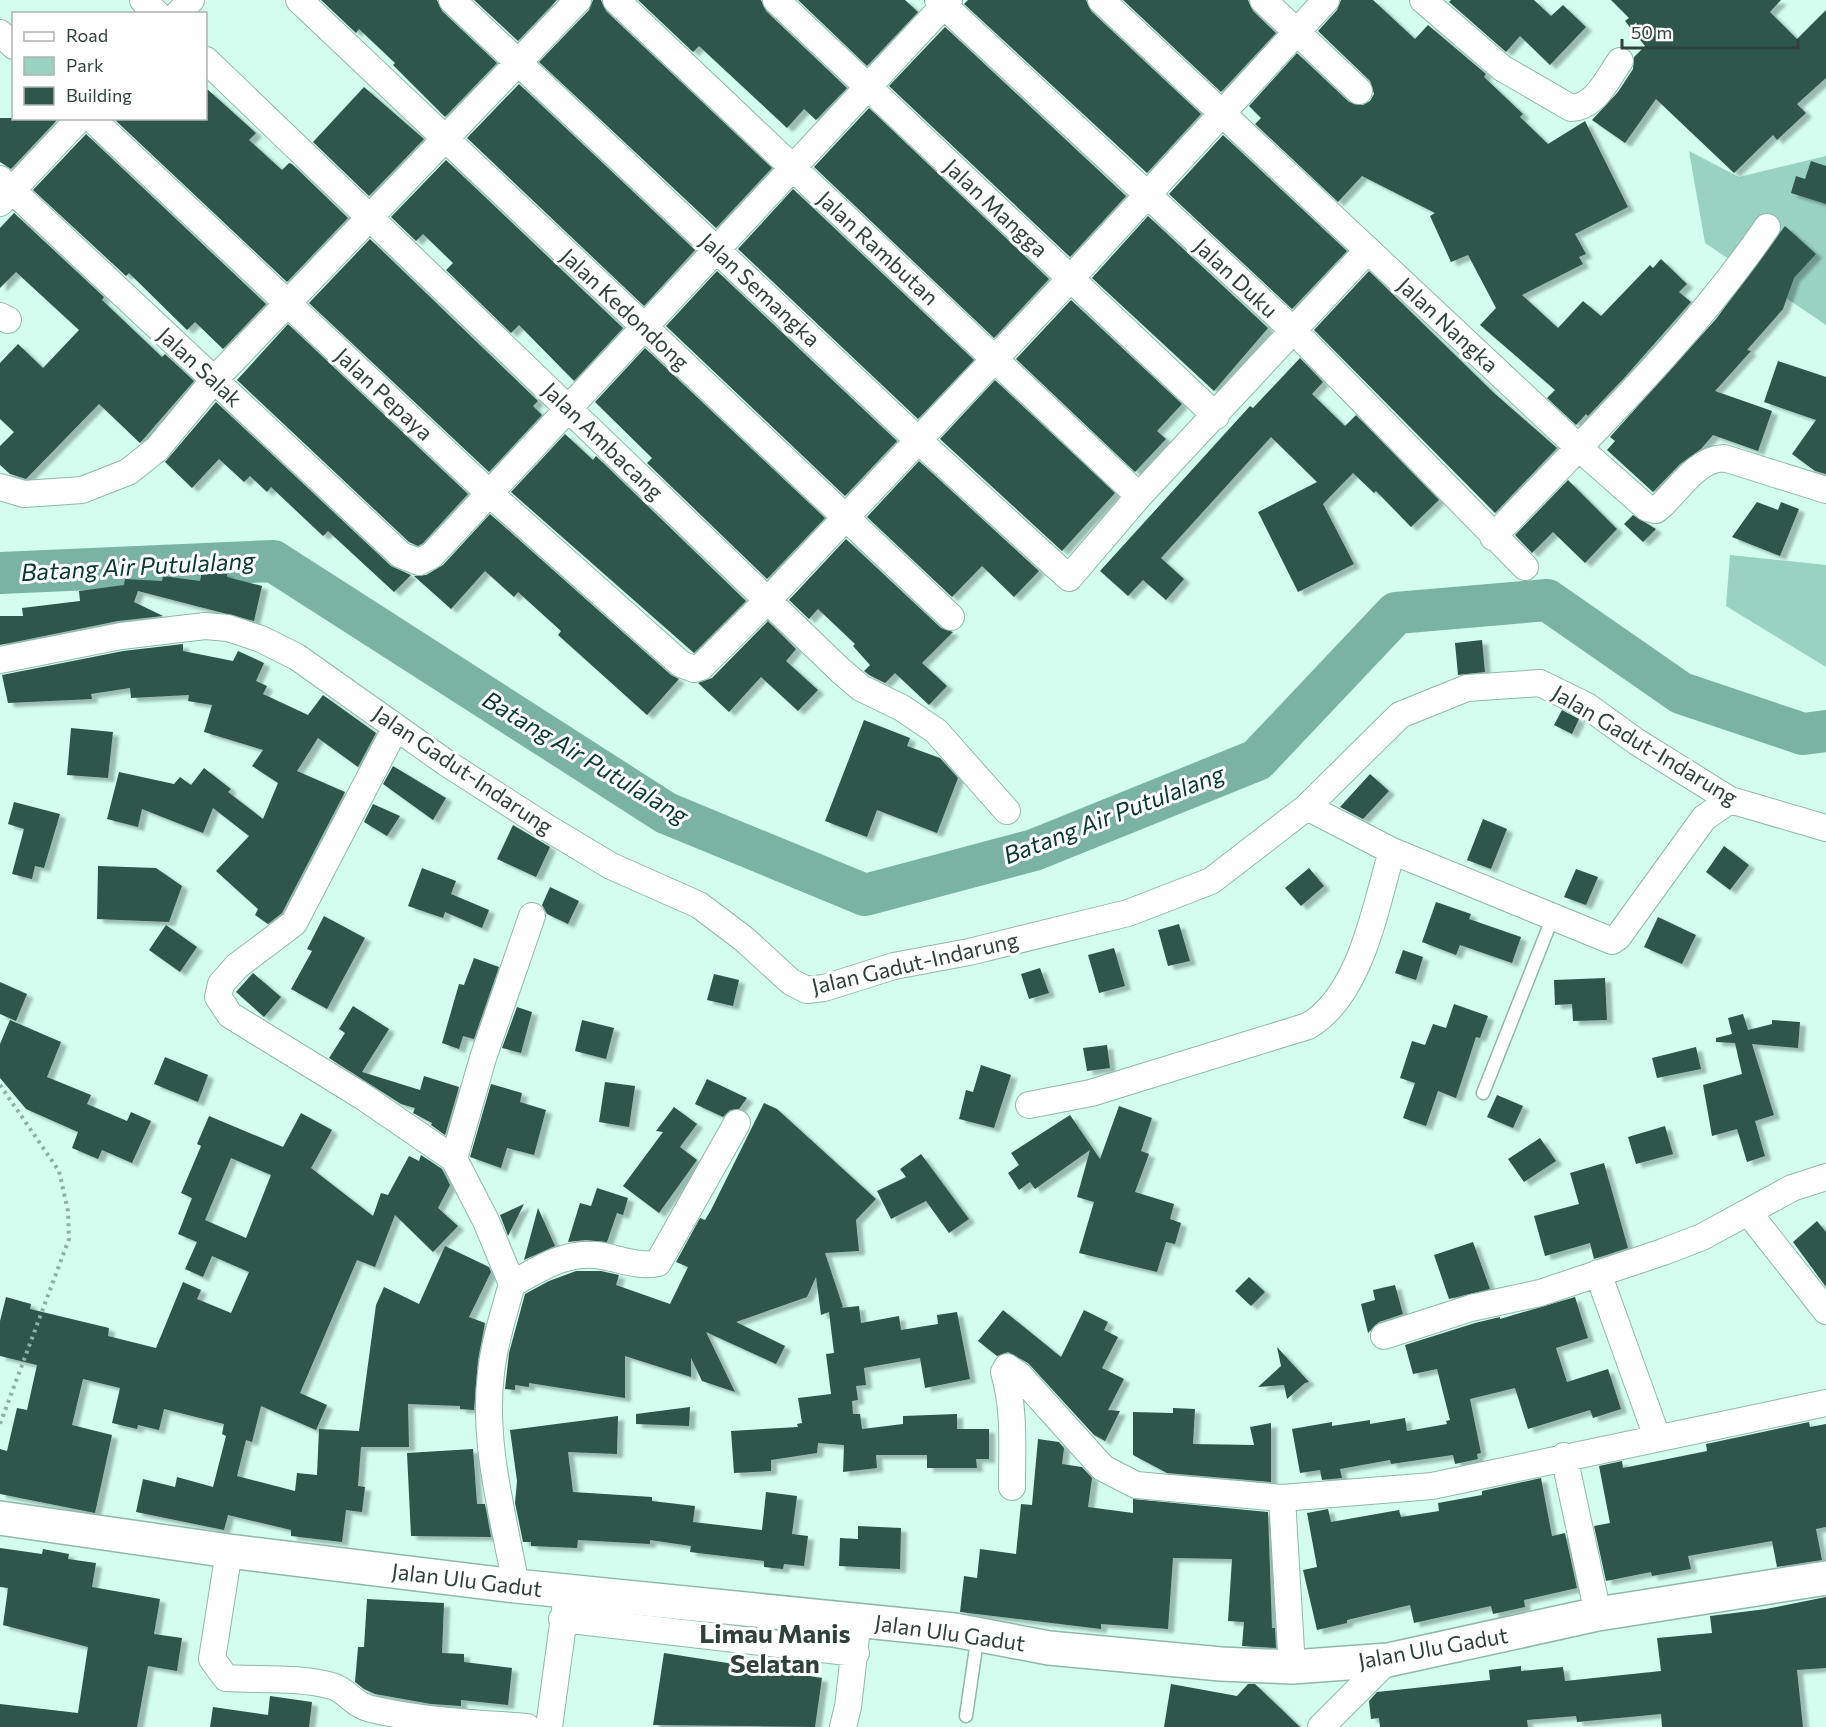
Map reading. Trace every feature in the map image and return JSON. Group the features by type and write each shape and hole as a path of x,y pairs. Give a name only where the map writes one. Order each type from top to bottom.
{"street":[{"path":"143,0 155,12"},
{"path":"180,12 191,0"},
{"name":"Jalan Kedondong","path":"299,0 951,617"},
{"name":"Jalan Semangka","path":"452,0 918,440 1069,578 1139,495"},
{"path":"0,488 24,494 82,490 128,472 157,449 214,380 578,0"},
{"name":"Jalan Rambutan","path":"616,0 1139,495"},
{"name":"Jalan Mangga","path":"776,0 1216,416"},
{"name":"Jalan Nangka","path":"1101,0 1578,447 1647,508 1656,510 1702,464 1712,458 1724,458 1826,490"},
{"path":"1263,0 1359,91"},
{"path":"768,600 1071,278 1295,31 1326,0"},
{"path":"1423,0 1502,68 1571,108 1582,108 1594,98 1620,61"},
{"path":"489,493 794,169 944,2"},
{"name":"Jalan Duku","path":"944,2 1146,195 1295,332 1493,537 1525,567"},
{"path":"0,33 12,44"},
{"name":"Jalan Ambacang","path":"207,61 861,688 902,708 936,731 1007,811"},
{"path":"4,191 78,120"},
{"name":"Jalan Pepaya","path":"93,120 489,493 681,664 694,669 701,667 768,600"},
{"name":"Jalan Salak","path":"4,191 214,380 401,555 419,562 432,555 489,493"},
{"path":"1493,537 1670,351 1732,278 1767,227"},
{"path":"1139,495 1295,332 1368,250"},
{"name":"Jalan Gadut-Indarung","path":"0,660 158,631 205,626 228,628 261,639 297,657 445,762 611,866 699,905 744,939 791,982 807,990 824,988 894,966 969,952 1128,913 1211,881 1307,807 1400,715 1467,688 1540,684 1587,706 1637,742 1730,800 1826,828"},
{"path":"396,727 298,917 291,925 237,966 221,984 218,997 230,1015 362,1096 454,1159 486,1221 512,1284 491,1374 490,1407 497,1478 516,1586"},
{"path":"1307,807 1392,852 1552,919 1604,940 1612,941 1618,937 1704,818 1730,800"},
{"path":"1029,1104 1091,1093 1308,1026 1325,1016 1340,999 1359,959 1392,852"},
{"path":"454,1159 483,1058 532,916"},
{"path":"512,1284 550,1263 576,1255 595,1255 648,1264 658,1263 737,1123"},
{"path":"1384,1336 1471,1308 1540,1293 1702,1237 1792,1188 1826,1177"},
{"path":"1748,1212 1826,1311"},
{"path":"1598,1274 1657,1437"},
{"path":"1012,1487 1013,1430 1010,1392 1004,1372 1007,1367 1019,1375 1103,1468 1136,1485 1282,1498 1432,1486 1564,1456 1826,1403"},
{"path":"1564,1456 1598,1614"},
{"path":"1282,1498 1293,1667"},
{"name":"Jalan Ulu Gadut","path":"0,1518 229,1551 516,1586 565,1605 856,1619 978,1634 1060,1649 1221,1664 1293,1667 1388,1660 1598,1614 1826,1578"},
{"path":"229,1551 212,1659 226,1678 323,1684 341,1689 354,1703 369,1709 448,1722 527,1727"},
{"path":"549,1727 565,1605 856,1653"},
{"path":"843,1727 856,1653 856,1619"},
{"path":"1321,1727 1388,1660"}],"lane":[{"path":"1483,1093 1552,919"},
{"path":"966,1716 978,1634"}],"path":[{"path":"0,1085 60,1171 68,1211 69,1239 0,1424"}],"green space":[{"path":"1689,151 1739,177 1826,156 1826,325 1705,243"},
{"path":"1730,555 1826,565 1826,667 1726,606"}],"building":[{"path":"321,0 437,0 442,11 497,63 445,117 393,65 395,63 359,29 356,33"},
{"path":"474,0 557,0 518,41"},
{"path":"593,0 601,0 606,11 772,168 716,228 539,62 589,10"},
{"path":"638,0 761,0 766,11 847,88 816,120 804,109 787,128 699,46 693,52"},
{"path":"798,0 905,0 918,12 867,66"},
{"path":"968,0 1086,0 1091,11 1201,114 1147,173 964,4"},
{"path":"1123,0 1248,0 1253,11 1276,33 1221,92"},
{"path":"1341,0 1373,0 1415,39 1428,25 1486,74 1484,77 1523,114 1520,117 1548,144 1585,121 1628,207 1575,234 1586,254 1579,257 1583,264 1522,295 1558,328 1583,301 1601,316 1650,265 1653,268 1661,259 1687,284 1679,292 1691,302 1625,377 1588,416 1586,414 1576,425 1547,398 1555,390 1480,325 1496,308 1468,255 1451,262 1430,216 1435,213 1362,176 1338,202 1255,124 1261,118 1249,106 1297,53 1349,102 1363,105 1370,101 1374,94 1370,81 1318,31 1337,10"},
{"path":"1451,0 1534,0 1551,16 1563,5 1586,27 1550,65 1520,36 1506,52 1449,2"},
{"path":"1611,0 1781,0 1770,12 1797,39 1826,10 1826,78 1797,104 1806,113 1777,140 1773,135 1734,173 1656,99 1625,143 1592,120 1618,92 1633,69 1634,57 1645,46 1625,21 1629,18"},
{"path":"945,27 1126,196 1070,257 889,86"},
{"path":"519,84 695,250 644,306 467,138"},
{"path":"364,87 424,139 369,196 313,142"},
{"path":"207,89 256,133 249,140 282,170 289,163 292,164 348,218 287,282 115,120 207,120"},
{"path":"869,108 1049,279 994,338 814,167"},
{"path":"0,118 57,120 11,169 0,162"},
{"path":"86,134 266,304 223,349 195,322 187,330 129,273 126,276 33,190"},
{"path":"1223,135 1347,251 1292,309 1169,194"},
{"path":"446,160 623,328 574,381 519,325 511,333 446,270 453,263 423,234 416,241 391,217"},
{"path":"1811,161 1826,166 1826,204 1791,193 1796,176 1805,179"},
{"path":"793,189 974,360 918,419 738,249"},
{"path":"14,213 104,297 102,300 162,357 165,354 194,381 140,443 99,404 26,479 10,474 0,465 0,446 14,432 0,419 0,363 18,344 43,368 79,330 16,272 0,288 0,228"},
{"path":"1148,216 1268,328 1214,391 1092,278"},
{"path":"1785,226 1816,254 1794,278 1783,309 1747,350 1751,351 1715,391 1772,411 1758,451 1713,435 1701,449 1680,464 1653,492 1607,450 1615,441 1610,437 1716,319"},
{"path":"370,239 538,401 533,406 542,415 489,472 309,303"},
{"path":"717,271 897,441 845,496 666,326"},
{"path":"1369,271 1494,393 1557,448 1495,513 1314,330"},
{"path":"1071,300 1182,404 1157,431 1166,439 1135,472 1016,359"},
{"path":"288,324 468,494 423,543 418,546 409,542 237,380"},
{"path":"645,348 825,518 767,579 647,463 652,458 595,402"},
{"path":"1300,358 1323,382 1312,394 1345,426 1356,415 1439,500 1411,527 1376,491 1374,493 1353,473 1323,504 1354,564 1298,592 1258,512 1317,482 1271,437 1161,558 1184,579 1166,600 1143,580 1128,596 1100,571 1250,406 1253,408"},
{"path":"1778,361 1826,377 1826,474 1815,471 1792,454 1816,420 1764,402"},
{"path":"995,380 1115,493 1062,551 940,439"},
{"path":"216,402 391,566 411,575 394,592 328,531 323,536 271,487 267,492 250,476 244,482 219,459 192,488 165,462"},
{"path":"565,434 593,460 596,456 746,601 694,653 511,492"},
{"path":"919,461 1039,571 1014,597 982,566 952,597 867,517"},
{"path":"1568,480 1617,529 1585,563 1553,532 1532,553 1515,535"},
{"path":"1757,502 1778,510 1781,502 1799,509 1780,556 1732,537"},
{"path":"490,514 671,675 679,679 647,715 558,635 561,631 518,592 514,597 485,571 451,609 414,576 426,575 443,565"},
{"path":"1633,515 1656,529 1643,542 1624,524"},
{"path":"846,539 941,628 953,632 922,663 947,686 929,705 895,673 885,683 869,675 864,671 870,665 853,646 855,644 818,609 809,619 789,600"},
{"path":"203,567 227,574 227,577 262,586 254,621 138,591 134,602 163,616 118,621 0,645 0,616 23,616 22,608 80,601 79,591 124,585 125,579 162,581 163,576 200,581"},
{"path":"768,621 796,649 786,661 818,690 798,711 761,677 729,712 698,683 712,678"},
{"path":"1482,640 1485,672 1458,675 1455,643"},
{"path":"183,644 183,651 233,661 238,651 264,663 256,681 267,686 263,694 308,715 323,695 376,733 358,767 318,738 297,771 345,792 282,913 268,924 255,915 258,909 216,871 249,836 213,808 203,833 142,809 138,827 107,819 119,772 174,784 180,777 191,785 204,768 231,789 228,792 263,819 278,783 252,766 263,750 204,732 212,705 188,701 189,695 131,698 130,688 91,694 92,699 8,703 2,675 123,651"},
{"path":"1562,710 1579,719 1572,734 1554,725"},
{"path":"864,720 910,738 907,746 940,758 958,778 937,833 877,810 867,837 825,821"},
{"path":"71,728 113,732 108,778 67,775"},
{"path":"393,766 446,798 433,820 383,784"},
{"path":"1370,774 1389,791 1363,819 1340,807"},
{"path":"14,802 60,814 44,868 35,866 32,879 12,874 24,829 8,824"},
{"path":"373,804 400,816 387,836 364,822"},
{"path":"1483,819 1507,829 1491,869 1467,860"},
{"path":"513,825 550,847 536,877 497,859"},
{"path":"1724,846 1749,865 1730,890 1706,872"},
{"path":"98,866 156,868 182,886 169,922 97,919"},
{"path":"422,868 456,881 451,894 489,910 482,928 445,912 443,918 408,906"},
{"path":"1309,868 1324,886 1301,906 1285,888"},
{"path":"1576,869 1598,877 1586,905 1564,897"},
{"path":"550,887 579,901 568,924 547,914 542,905"},
{"path":"1436,902 1471,914 1469,919 1521,937 1512,963 1460,945 1456,955 1422,942"},
{"path":"324,916 365,938 327,1009 291,989 312,951 307,949"},
{"path":"1658,917 1696,935 1682,964 1644,947"},
{"path":"1179,924 1190,961 1168,966 1158,930"},
{"path":"166,925 197,947 180,972 149,950"},
{"path":"1114,948 1125,986 1099,993 1088,955"},
{"path":"1403,950 1423,957 1416,980 1395,973"},
{"path":"474,958 499,967 474,1039 463,1036 459,1049 442,1043 459,984 464,985"},
{"path":"1040,968 1049,993 1029,999 1021,974"},
{"path":"253,973 281,997 264,1017 236,992"},
{"path":"714,974 739,980 733,1006 707,1000"},
{"path":"1605,978 1607,1020 1573,1021 1572,1004 1555,1005 1554,980"},
{"path":"0,982 27,994 16,1021 0,1014"},
{"path":"1454,1004 1488,1016 1480,1038 1476,1037 1456,1098 1438,1091 1426,1126 1403,1118 1415,1083 1400,1078 1412,1041 1425,1045 1433,1024 1446,1028"},
{"path":"353,1006 389,1029 362,1072 420,1090 424,1076 459,1087 445,1135 431,1125 432,1123 413,1113 415,1108 401,1104 329,1058 345,1033 339,1029"},
{"path":"517,1007 532,1012 521,1053 502,1048"},
{"path":"1743,1014 1748,1030 1772,1024 1772,1020 1800,1022 1798,1048 1752,1044 1774,1115 1755,1121 1765,1156 1747,1162 1737,1129 1712,1136 1703,1085 1742,1074 1735,1043 1716,1042 1716,1038 1732,1034 1728,1018"},
{"path":"10,1020 61,1042 47,1077 91,1095 87,1104 127,1121 131,1112 151,1121 132,1163 102,1150 98,1159 72,1148 78,1132 26,1109 0,1078 0,1044"},
{"path":"582,1020 614,1028 606,1059 575,1051"},
{"path":"1107,1045 1110,1068 1087,1071 1083,1048"},
{"path":"1696,1047 1701,1069 1657,1078 1652,1058"},
{"path":"165,1057 208,1075 198,1102 154,1084"},
{"path":"981,1065 1011,1075 994,1128 959,1119 966,1090 973,1092"},
{"path":"707,1079 747,1098 739,1109 730,1110 723,1117 695,1104"},
{"path":"605,1082 635,1086 629,1127 599,1122"},
{"path":"491,1084 522,1093 520,1102 546,1110 534,1155 507,1148 501,1168 470,1157"},
{"path":"1497,1095 1523,1106 1513,1128 1487,1117"},
{"path":"764,1103 777,1109 876,1199 856,1220 859,1251 825,1253 843,1307 840,1308 859,1306 861,1323 899,1316 901,1330 938,1324 937,1315 957,1312 970,1379 925,1388 920,1358 864,1368 866,1385 856,1386 858,1400 852,1401 853,1414 860,1414 862,1429 903,1424 903,1416 957,1414 957,1429 989,1429 989,1459 976,1459 977,1468 927,1468 927,1455 876,1455 877,1468 843,1472 844,1445 818,1443 817,1453 771,1460 771,1471 734,1473 731,1431 798,1427 797,1424 802,1423 798,1398 831,1394 826,1354 834,1353 829,1312 821,1315 816,1277 807,1297 736,1322 785,1346 776,1364 706,1332 735,1392 702,1381 691,1358 691,1377 625,1356 625,1398 529,1383 529,1387 515,1385 515,1390 505,1389 509,1353 525,1294 549,1281 576,1271 601,1271 619,1275 616,1285 670,1304 688,1267 676,1262 700,1218 705,1220 711,1210"},
{"path":"1119,1106 1152,1118 1141,1151 1149,1154 1135,1192 1174,1204 1170,1219 1181,1223 1175,1244 1166,1242 1157,1272 1079,1253 1094,1202 1077,1197 1090,1150 1035,1189 1030,1182 1019,1190 1008,1173 1019,1165 1011,1153 1070,1115 1100,1159"},
{"path":"674,1107 697,1124 680,1147 697,1160 659,1213 623,1186 663,1132 656,1131"},
{"path":"301,1113 332,1130 311,1168 373,1216 381,1193 388,1195 409,1156 419,1161 421,1155 442,1169 450,1185 438,1208 458,1226 433,1252 395,1215 375,1267 357,1260 300,1393 327,1405 316,1430 261,1406 252,1442 246,1440 237,1476 295,1491 297,1473 317,1475 319,1429 359,1431 376,1305 384,1287 419,1304 445,1246 489,1267 491,1272 469,1317 485,1323 478,1360 474,1410 460,1409 460,1406 408,1404 409,1447 361,1447 358,1486 365,1487 362,1512 346,1510 342,1542 291,1536 291,1530 228,1515 224,1530 136,1512 143,1479 175,1487 177,1477 213,1487 226,1436 222,1434 224,1424 164,1409 159,1430 138,1425 137,1429 112,1423 120,1388 83,1379 72,1425 112,1435 95,1513 0,1494 0,1449 7,1451 17,1408 27,1410 37,1365 0,1356 0,1321 6,1297 31,1304 30,1309 109,1328 108,1336 156,1348 183,1282 201,1290 197,1299 231,1313 249,1272 212,1256 203,1277 185,1269 197,1242 178,1234 192,1198 181,1193 201,1146 197,1144 209,1116 283,1147","holes":["231,1158 271,1175 246,1238 205,1220"]},
{"path":"1665,1126 1673,1154 1636,1164 1628,1137"},
{"path":"1540,1138 1556,1161 1524,1182 1508,1159"},
{"path":"921,1154 969,1219 949,1233 926,1201 891,1219 877,1191 906,1177 900,1169"},
{"path":"1604,1163 1628,1248 1594,1259 1590,1243 1545,1256 1534,1216 1579,1204 1570,1173"},
{"path":"597,1188 628,1198 623,1215 617,1213 607,1242 585,1240 568,1242 580,1203 591,1206"},
{"path":"524,1204 508,1236 500,1215"},
{"path":"538,1208 555,1246 524,1260"},
{"path":"1817,1221 1826,1232 1826,1287 1793,1242"},
{"path":"1473,1242 1490,1289 1449,1299 1434,1255"},
{"path":"1249,1277 1265,1292 1251,1306 1235,1291"},
{"path":"1395,1285 1403,1314 1379,1322 1368,1333 1361,1304 1375,1300 1373,1290"},
{"path":"1575,1297 1588,1338 1556,1348 1567,1382 1608,1369 1621,1409 1593,1418 1590,1410 1528,1429 1515,1388 1470,1399 1481,1453 1477,1454 1478,1459 1455,1464 1453,1455 1391,1464 1390,1460 1340,1469 1342,1478 1322,1480 1320,1470 1300,1473 1292,1429 1332,1422 1332,1426 1370,1420 1370,1424 1405,1418 1407,1431 1447,1424 1446,1421 1450,1420 1437,1369 1413,1374 1405,1345 1475,1323 1500,1317 1500,1319"},
{"path":"1003,1310 1061,1357 1084,1310 1108,1322 1104,1330 1118,1337 1102,1368 1124,1379 1108,1410 1120,1411 1105,1441 1094,1435 1028,1363 1008,1352 997,1356 978,1341"},
{"path":"1277,1347 1309,1382 1287,1399 1284,1385 1258,1387 1281,1366"},
{"path":"690,1407 689,1426 636,1424 636,1414"},
{"path":"1173,1408 1195,1409 1193,1444 1254,1445 1250,1427 1271,1423 1271,1482 1167,1473 1133,1455 1133,1412 1173,1413"},
{"path":"618,1416 617,1454 568,1452 573,1492 652,1497 652,1501 695,1506 693,1522 762,1530 766,1492 797,1496 792,1534 808,1536 804,1566 784,1564 783,1569 764,1567 764,1561 690,1552 691,1546 650,1540 650,1544 578,1540 577,1548 531,1546 531,1542 523,1542 515,1503 517,1481 510,1430"},
{"path":"1809,1422 1810,1427 1826,1424 1826,1527 1816,1529 1822,1560 1777,1567 1772,1541 1688,1556 1691,1569 1652,1576 1651,1572 1606,1581 1594,1526 1610,1523 1599,1466 1622,1461 1623,1468 1707,1451 1706,1444"},
{"path":"1038,1439 1059,1442 1064,1448 1062,1464 1082,1467 1092,1478 1088,1507 1133,1513 1133,1499 1268,1512 1272,1628 1275,1628 1276,1648 1242,1646 1244,1622 1228,1621 1232,1559 1173,1558 1168,1629 1101,1624 1101,1629 960,1612 964,1576 977,1578 980,1549 1016,1554 1021,1504 1032,1505"},
{"path":"473,1449 477,1504 485,1504 491,1537 411,1536 407,1453"},
{"path":"1541,1478 1552,1536 1565,1533 1577,1588 1524,1600 1525,1607 1493,1614 1491,1606 1414,1623 1410,1605 1347,1620 1347,1623 1317,1630 1303,1570 1317,1567 1307,1513 1328,1509 1331,1522 1399,1510 1401,1517 1439,1511 1438,1503 1482,1495 1482,1491"},
{"path":"858,1526 901,1528 900,1569 839,1566 840,1538 858,1539"},
{"path":"0,1548 42,1554 43,1549 69,1554 68,1559 96,1563 92,1587 160,1599 154,1634 182,1638 177,1671 148,1666 137,1727 0,1727 0,1704 78,1713 88,1647 3,1625 8,1588 0,1587"},
{"path":"1826,1597 1826,1668 1797,1670 1803,1727 1662,1727 1661,1714 1577,1722 1576,1716 1527,1720 1528,1727 1380,1727 1379,1718 1371,1719 1369,1701 1377,1692 1490,1680 1489,1670 1521,1666 1521,1671 1563,1667 1565,1681 1661,1671 1657,1638 1712,1633 1710,1616 1766,1609"},
{"path":"367,1599 444,1603 442,1653 464,1654 464,1662 512,1668 508,1705 461,1700 461,1706 431,1704 375,1694 364,1689 355,1682 358,1647 364,1647"},
{"path":"664,1653 822,1678 815,1727 653,1725"},
{"path":"1171,1684 1237,1696 1248,1684 1255,1684 1300,1727 1164,1727"},
{"path":"270,1696 312,1702 309,1727 210,1727 213,1707 268,1715"}],"waterway":[{"name":"Batang Air Putulalang","path":"0,573 273,561 666,813 865,895 1034,850 1257,760 1396,613 1547,600 1681,693 1803,734 1826,731"}],"district":[{"name":"Limau Manis Selatan","path":"775,1648"}]}
